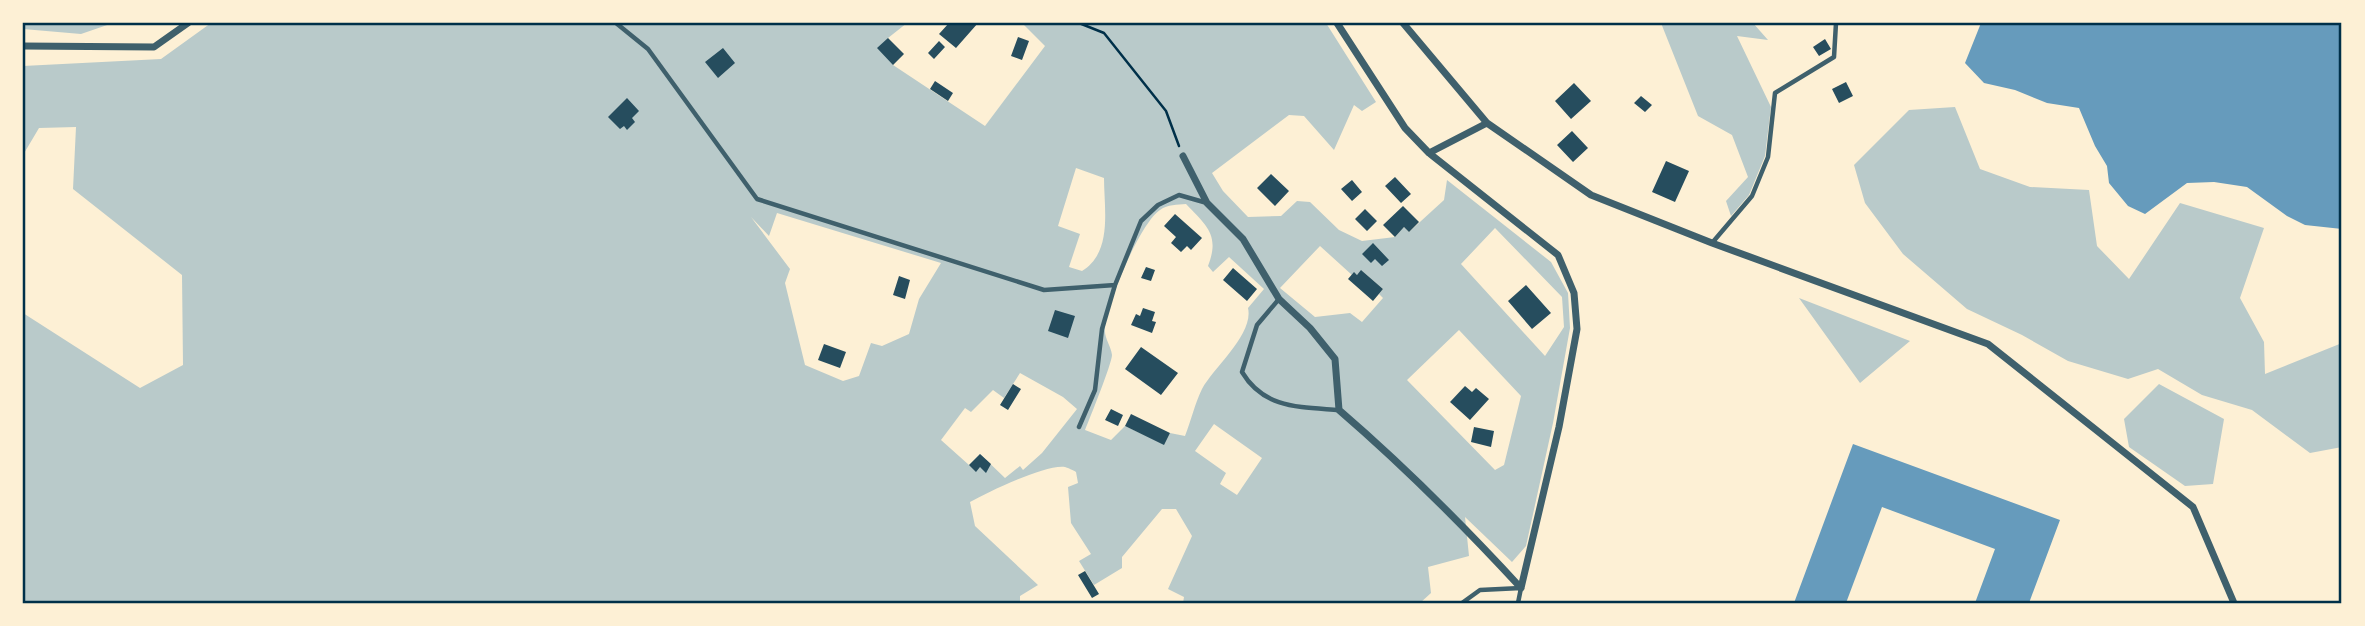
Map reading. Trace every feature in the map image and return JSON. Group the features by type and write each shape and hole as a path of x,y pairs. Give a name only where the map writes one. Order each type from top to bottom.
{"street":[{"path":"23,46 154,47 188,23"},
{"path":"1337,23 1405,128 1429,153 1558,255 1574,293 1577,329 1559,427 1521,588"},
{"path":"1404,23 1488,123 1591,195 1712,243 1988,344 2193,507 2234,603"},
{"path":"1429,153 1488,123"},
{"path":"1183,156 1206,203 1243,239 1279,299 1310,328 1335,359 1339,410 1446,507 1521,588"}],"lane":[{"path":"616,23 648,50 757,200 1044,290 1115,285"},
{"path":"1712,243 1752,196 1768,157 1775,93 1834,57 1836,23"},
{"path":"1079,428 1094,390 1102,329 1115,285 1141,221 1158,205 1179,195 1206,203"},
{"path":"1279,299 1258,325 1242,372 1251,387 1285,406 1339,410"},
{"path":"1462,603 1480,590 1521,588 1518,603"}],"path":[{"path":"1079,23 1104,33 1166,111 1183,156"}],"shaded area":[{"path":"23,23 113,23 81,34 23,29"},
{"path":"211,23 907,23 888,38 893,65 985,126 1045,46 1022,23 1326,23 1376,102 1362,111 1354,105 1334,150 1304,116 1289,115 1212,173 1223,191 1248,217 1281,216 1297,201 1310,202 1339,230 1362,241 1395,237 1404,227 1409,232 1444,200 1447,180 1551,262 1568,293 1570,328 1553,423 1526,546 1512,562 1465,517 1469,556 1428,567 1431,593 1420,603 1183,603 1184,597 1168,589 1192,536 1176,509 1162,509 1122,557 1122,568 1094,585 1079,561 1091,554 1071,523 1068,487 1078,483 1076,472 1065,467 1056,467 1017,480 970,502 975,526 1038,585 1020,596 1020,603 23,603 23,313 140,388 183,365 182,275 73,189 76,127 39,128 23,155 23,66 161,59","holes":["1076,168 1104,178 1103,241 1099,253 1082,271 1069,267 1080,234 1058,226","1186,204 1205,225 1212,239 1208,266 1213,272 1229,257 1264,289 1248,308 1245,329 1239,339 1202,389 1185,436 1170,433 1164,444 1125,426 1111,440 1085,430 1112,355 1105,332 1107,318 1134,247 1152,218 1169,206","777,213 941,263 919,299 909,334 882,346 871,343 859,376 843,381 805,365 785,283 790,269 751,217 769,236","1495,228 1562,297 1564,327 1545,356 1461,264","1320,246 1352,275 1362,271 1383,289 1379,294 1383,298 1362,322 1350,313 1315,317 1280,288","1459,330 1521,396 1504,465 1495,470 1407,380","1020,373 1063,397 1077,409 1042,453 1023,470 1020,466 1005,478 980,454 969,465 941,440 965,408 971,412 993,390 1004,398","1214,424 1262,458 1237,495 1220,484 1226,473 1195,451"]},
{"path":"1661,23 1753,23 1768,40 1737,36 1771,107 1765,156 1749,195 1731,216 1726,201 1748,177 1732,135 1698,116"},
{"path":"1955,107 1980,169 2030,187 2089,190 2097,246 2129,279 2180,203 2264,228 2240,298 2264,342 2265,374 2342,343 2342,447 2310,453 2252,410 2202,395 2158,369 2128,379 2068,361 1967,309 1903,254 1865,203 1854,165 1909,110"},
{"path":"1799,298 1910,341 1860,383"},
{"path":"2159,384 2224,419 2213,484 2185,486 2129,447 2124,419"}],"water":[{"path":"1981,23 2342,23 2342,229 2305,225 2287,216 2247,187 2214,182 2187,183 2145,214 2128,206 2109,183 2107,166 2095,146 2079,108 2047,103 2015,90 1984,83 1965,63"},
{"path":"1853,444 2060,520 2029,603 1975,603 1995,549 1882,507 1846,603 1794,603"}],"building":[{"path":"949,23 978,23 956,48 939,34"},
{"path":"1018,37 1029,41 1022,60 1011,56"},
{"path":"888,38 904,54 893,65 877,48"},
{"path":"1825,39 1831,49 1819,56 1813,47"},
{"path":"939,41 945,47 934,59 928,53"},
{"path":"723,48 735,63 718,78 705,62"},
{"path":"935,81 953,93 948,101 930,89"},
{"path":"1846,82 1853,96 1839,103 1832,89"},
{"path":"1574,83 1591,101 1571,119 1555,101"},
{"path":"1641,96 1652,105 1645,112 1634,103"},
{"path":"627,98 639,111 632,118 635,122 627,130 624,126 620,129 608,117"},
{"path":"1572,131 1588,148 1573,162 1557,145"},
{"path":"1666,161 1689,171 1675,202 1652,192"},
{"path":"1271,174 1289,191 1275,206 1257,188"},
{"path":"1395,177 1411,194 1401,203 1385,186"},
{"path":"1352,180 1362,192 1352,201 1341,189"},
{"path":"1403,206 1419,222 1409,232 1404,227 1395,237 1383,225"},
{"path":"1365,209 1377,221 1367,231 1355,219"},
{"path":"1175,214 1202,238 1191,250 1187,246 1181,252 1171,243 1176,237 1164,226"},
{"path":"1373,243 1389,260 1382,266 1375,259 1371,263 1362,254"},
{"path":"1146,267 1155,270 1151,281 1141,278"},
{"path":"1233,268 1257,289 1247,301 1223,280"},
{"path":"1361,270 1383,289 1373,301 1348,279 1354,272 1357,275"},
{"path":"899,276 910,280 905,299 893,295"},
{"path":"1526,285 1551,313 1532,329 1508,301"},
{"path":"1143,308 1155,312 1152,321 1156,322 1152,333 1131,325 1136,314 1140,316"},
{"path":"1055,310 1075,316 1068,338 1048,331"},
{"path":"824,344 846,352 840,368 818,360"},
{"path":"1141,347 1178,373 1161,395 1125,369"},
{"path":"1013,384 1021,389 1008,410 1000,405"},
{"path":"1465,386 1472,392 1476,388 1489,399 1470,420 1450,402"},
{"path":"1111,409 1123,415 1118,426 1105,420"},
{"path":"1131,414 1170,433 1164,445 1125,426"},
{"path":"1474,427 1494,431 1491,447 1471,442"},
{"path":"980,454 991,464 986,473 980,467 976,472 969,465"},
{"path":"1085,571 1099,594 1092,598 1078,575"}]}
